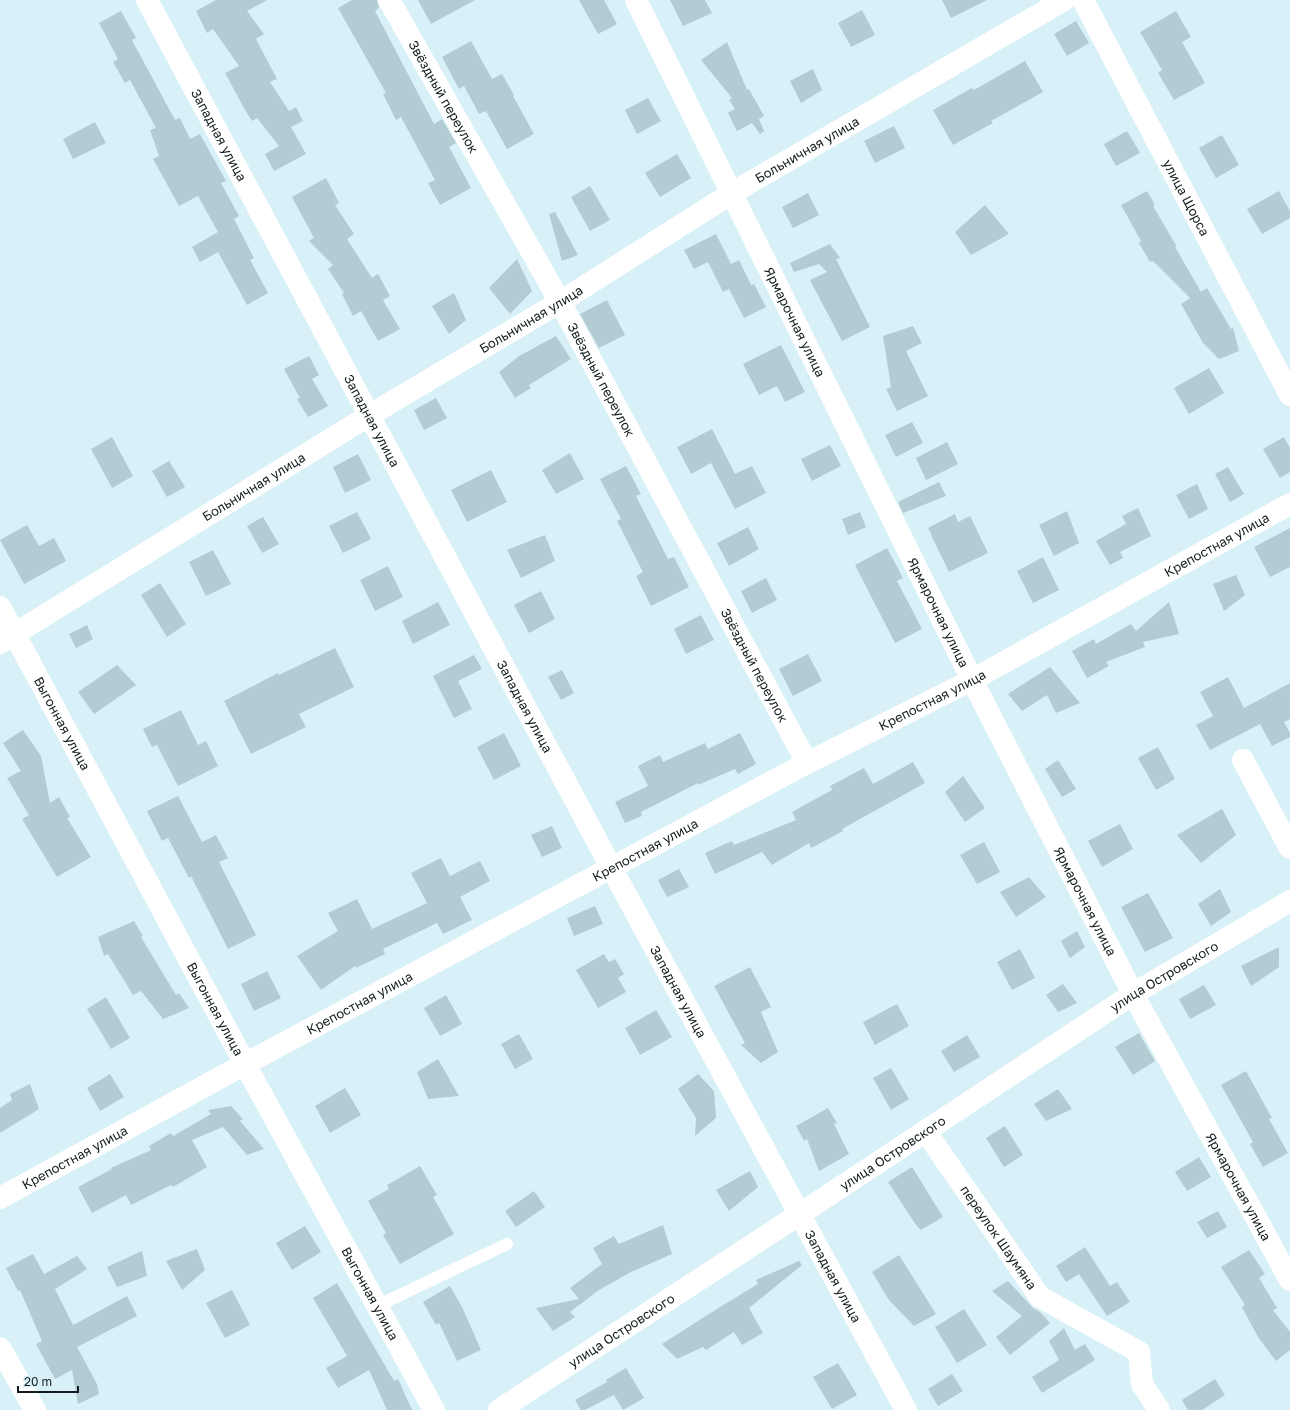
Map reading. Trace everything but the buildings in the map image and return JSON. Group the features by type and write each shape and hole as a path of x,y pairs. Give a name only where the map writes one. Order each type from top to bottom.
{"street":[{"name":"Западная улица","path":"147,0 612,869 906,1410"},
{"name":"Звёздный переулок","path":"389,0 560,302 807,763"},
{"name":"Ярмарочная улица","path":"636,0 972,680 1133,994 1290,1280"},
{"name":"Больничная улица","path":"7,638 370,415 560,302 732,193 1064,0"},
{"name":"улица Щорса","path":"1083,0 1290,395"},
{"name":"Крепостная улица","path":"0,1198 245,1064 612,869 807,763 972,680 1290,504"},
{"name":"Выгонная улица","path":"0,607 7,638 245,1064 434,1410"},
{"path":"1243,760 1290,848"},
{"name":"улица Островского","path":"499,1410 926,1132 1133,994 1290,901"},
{"name":"переулок Шаумяна","path":"926,1132 1040,1297 1139,1352 1142,1384 1159,1410"},
{"path":"0,1348 35,1410"}],"lane":[{"path":"377,1306 507,1244"}]}
